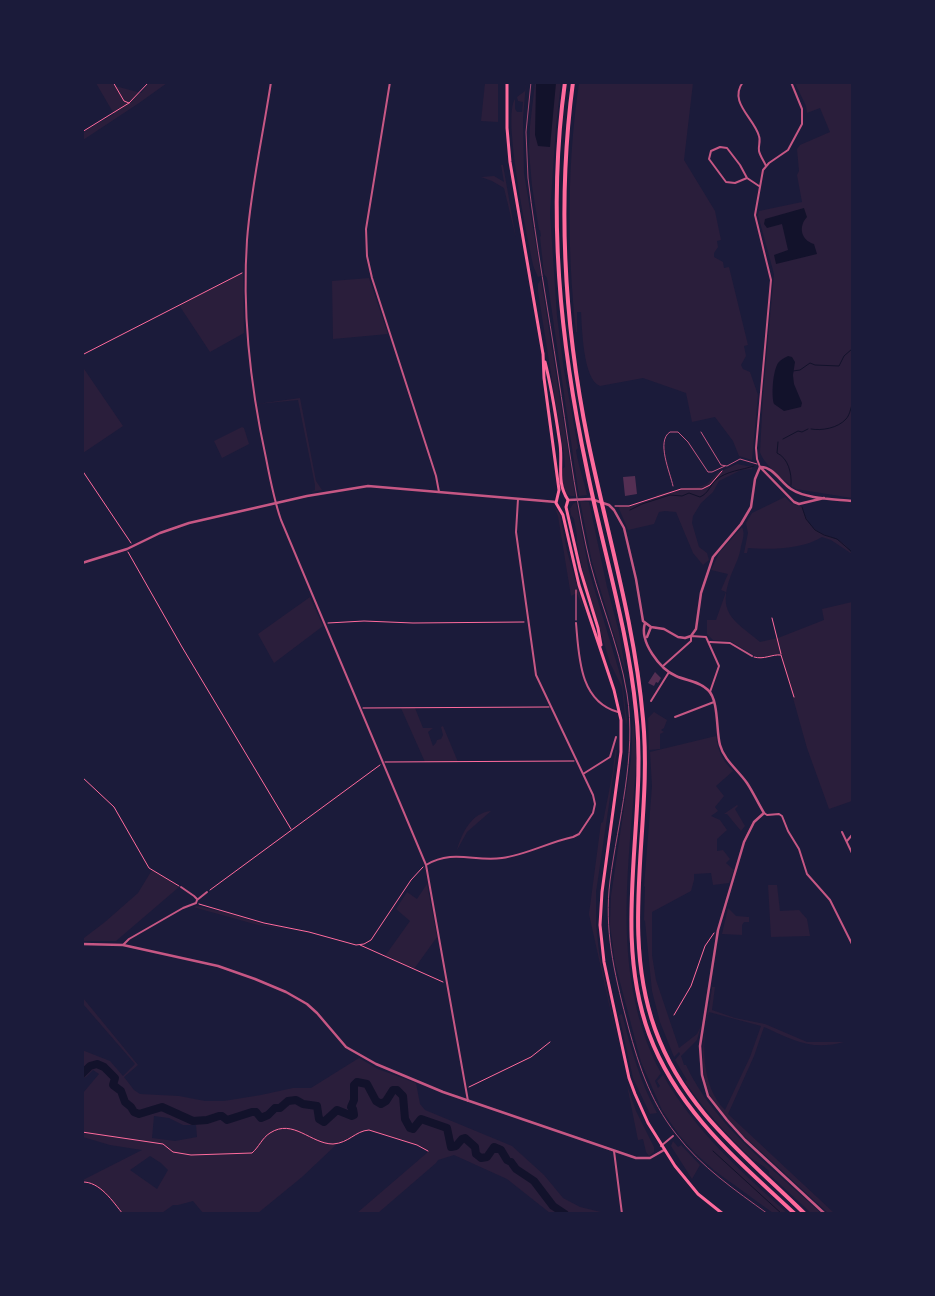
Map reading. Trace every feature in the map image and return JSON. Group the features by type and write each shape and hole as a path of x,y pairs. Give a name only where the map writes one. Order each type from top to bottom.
{"highway":[{"path":"565,82 557,172 556,227 558,277 567,360 592,494 627,653 636,713 639,760 631,925 634,969 644,1018 660,1060 678,1092 692,1112 732,1155 795,1214"},
{"path":"573,82 565,170 566,273 569,318 577,377 602,508 629,629 643,712 645,795 638,925 641,968 650,1014 666,1055 695,1103 725,1138 805,1214"}],"main road":[{"path":"507,82 506,117 509,149 560,443 561,480 564,496 568,500 566,507 580,569 598,628 602,650 620,713 622,729 622,752 601,901 602,945 629,1078 641,1109 664,1150 691,1187 706,1202 723,1214"},
{"path":"543,353 544,378 553,439 558,497 556,502 560,508 569,535 579,585 593,630 602,650"},
{"path":"558,497 564,496"},
{"path":"560,508 566,507"}],"street":[{"path":"272,82 254,189 245,272 246,332 258,422 275,503 426,865 468,1101"},
{"path":"390,82 366,229 367,256 372,278 438,481 439,492"},
{"path":"742,82 738,90 739,100 746,115 759,134 760,153 766,166"},
{"path":"663,666 691,641 691,636 696,629 701,594 711,562 717,551 741,524 752,504 759,465 756,448 771,280 756,219 759,186 766,166 790,148 802,124 802,109 791,82"},
{"path":"747,178 735,183 726,182 709,159 711,151 720,147 727,148 747,178 759,186"},
{"path":"759,465 794,502 800,504 826,498"},
{"path":"759,465 767,468 796,492 852,501"},
{"path":"82,562 127,549 160,533 190,523 307,496 368,486 556,502"},
{"path":"568,500 588,498 609,506 617,513 624,528 636,579 642,617 648,625 664,629 680,638 691,636 706,637 710,642 719,666 710,692"},
{"path":"426,865 438,858 451,856 506,857 577,836 595,807 594,798 536,675 516,532 518,499"},
{"path":"576,624 580,665 587,686 606,707 620,713"},
{"path":"648,625 644,630 647,642 654,656 663,666 678,677 704,686 710,692 714,702 722,752 749,786 764,813 767,815 781,815 799,849 807,874 829,897 852,944"},
{"path":"647,642 648,625"},
{"path":"710,642 730,643 752,656"},
{"path":"651,701 669,672"},
{"path":"675,717 714,702"},
{"path":"583,774 610,757 616,737"},
{"path":"764,813 754,822 744,842 739,865 718,930 700,1046 702,1075 706,1092 718,1110 740,1135 825,1214"},
{"path":"842,832 852,853"},
{"path":"847,841 852,835"},
{"path":"181,887 197,900"},
{"path":"122,945 183,908 196,903 207,892"},
{"path":"82,944 122,945 218,966 275,987 293,996 314,1010 338,1038 356,1054 383,1068 468,1101 614,1151 642,1159 650,1158 664,1150"},
{"path":"662,1146 673,1136"},
{"path":"614,1151 622,1214"}],"lane":[{"path":"673,486 664,451 665,437 670,432 676,431 684,437 708,472 712,472 740,459 759,465"},
{"path":"701,432 720,464 726,466"}],"path":[{"path":"113,82 124,101 129,104"},
{"path":"82,132 129,104 149,82"},
{"path":"82,355 245,272"},
{"path":"609,506 629,506 682,489 702,489 710,485 726,466"},
{"path":"82,470 133,546"},
{"path":"127,549 131,560 182,647 292,829"},
{"path":"576,624 575,594 579,585"},
{"path":"772,618 794,697"},
{"path":"324,623 364,621 413,623 528,622"},
{"path":"752,656 760,659 781,655"},
{"path":"359,708 551,707"},
{"path":"207,892 383,762 577,761"},
{"path":"82,777 114,807 149,868 181,887"},
{"path":"360,945 371,940 411,880 426,865"},
{"path":"196,903 264,923 293,928 360,945 446,983"},
{"path":"674,1014 691,986 708,940 718,930"},
{"path":"466,1088 530,1057 550,1042"},
{"path":"82,1132 165,1145 172,1152 214,1156 252,1153 265,1138 278,1130 294,1130 330,1144 347,1142 362,1132 369,1130 417,1145 428,1151"},
{"path":"82,1182 92,1183 100,1189 123,1214"}],"shaded area":[{"path":"96,83 113,83 115,86 141,93 149,83 167,83 83,140 83,132 114,114"},
{"path":"485,83 498,83 498,122 481,121"},
{"path":"526,83 523,119 524,173 541,276 538,277 534,268 517,180 512,129 512,110 515,99 515,109 517,112 522,112 523,102 518,101 517,97 525,91"},
{"path":"535,83 561,83 550,213 557,316 564,370 578,448 576,450 577,456 587,495 579,496 532,186 529,151"},
{"path":"536,83 556,83 550,147 538,146 535,135"},
{"path":"579,83 693,83 684,160 715,211 721,240 717,241 718,247 714,257 723,262 724,268 729,267 748,345 744,346 746,356 741,365 743,369 750,372 758,395 752,460 739,456 733,441 715,417 692,422 686,393 643,378 600,386 594,382 590,374 584,352 581,312 577,312 576,332 571,270 570,176"},
{"path":"795,83 852,83 852,498 796,489 770,468 760,452 774,274 758,215 759,211 802,202 797,175 799,171 797,149 800,145 830,132 820,108 807,113 806,106"},
{"path":"501,165 503,165 516,238 504,188 481,177 494,176 504,182"},
{"path":"804,208 807,217 802,225 802,233 806,240 814,244 817,254 776,264 774,255 788,250 782,224 767,228 764,224 765,219"},
{"path":"243,273 244,333 210,352 179,305"},
{"path":"369,278 388,334 333,339 332,281"},
{"path":"541,279 575,496 567,494 563,482 564,455 538,292 538,284"},
{"path":"788,356 792,357 795,362 794,384 802,403 801,407 784,411 774,404 773,383 778,363"},
{"path":"82,366 123,426 83,453 82,453"},
{"path":"300,398 316,481 322,490 311,492 315,490 315,485 298,400 257,404"},
{"path":"242,427 249,444 222,458 214,441"},
{"path":"737,464 752,467 752,469 741,470 719,481 713,492 701,503 693,516 692,523 699,547 707,553 709,560 703,565 693,553 676,512 659,512 654,524 628,530 618,506 629,506 657,498 656,495 707,484 717,473"},
{"path":"785,497 791,503 802,507 812,527 840,541 852,554 831,540 822,537 806,544 776,549 748,548 747,553 744,553 748,533 746,523 752,513"},
{"path":"580,501 589,502 607,587 619,632 626,674 592,562"},
{"path":"576,502 589,571 622,681 627,720 626,726 622,687 610,663 584,577 574,519 570,509"},
{"path":"554,506 560,515 567,551 586,617 577,593 571,596 558,516"},
{"path":"742,527 743,536 740,553 727,588 727,607 735,621 760,642 778,638 824,620 822,609 852,602 852,801 829,809 807,748 781,655 760,659 730,641 713,640 707,634 707,620 716,620 726,592 721,590 728,574 711,570 719,553"},
{"path":"310,597 323,626 274,663 258,634"},
{"path":"401,708 415,708 423,728 433,728 428,732 433,746 443,735 441,727 443,726 458,762 425,762"},
{"path":"654,712 667,720 664,728 661,730 664,732 660,734 660,749 649,750 648,718"},
{"path":"633,715 636,759 627,882 629,961 635,999 645,1036 661,1073 655,1081 658,1088 660,1086 657,1081 663,1075 689,1114 719,1149 787,1213 773,1213 715,1171 695,1153 679,1135 662,1110 641,1062 615,963 610,925 611,896 631,760"},
{"path":"716,736 721,755 733,771 716,786 724,796 715,807 718,811 711,816 720,820 727,830 717,839 717,851 723,850 730,859 726,863 734,870 729,883 713,885 711,873 694,874 691,891 652,912 652,955 656,980 679,1048 697,1034 701,1026 697,1040 681,1056 684,1065 686,1065 712,1107 746,1145 821,1213 811,1213 769,1174 767,1169 750,1157 692,1092 675,1060 680,1054 679,1052 674,1057 660,1022 652,991 644,920 644,887 652,786 650,752"},
{"path":"615,750 617,750 596,892 596,924 599,952 619,1049 589,914 601,823 603,822 613,771"},
{"path":"737,805 735,809 745,826 741,831 727,814 724,814"},
{"path":"491,811 467,832 457,850 468,825 478,816"},
{"path":"152,870 179,887 116,941 83,941 84,938 138,893"},
{"path":"427,884 437,937 414,969 385,956 410,921 396,909 407,892 417,899"},
{"path":"768,885 777,885 780,911 799,910 807,919 810,936 771,937"},
{"path":"197,906 228,913 265,925 293,930 258,925 193,907"},
{"path":"728,908 736,916 749,917 749,922 744,922 742,925 742,935 722,934"},
{"path":"712,987 715,987 712,1010 735,1018 765,1024 807,1042 844,1042 812,1045 793,1040 764,1027 754,1056 728,1114 834,1213 828,1213 743,1135 717,1107 707,1088 704,1075 703,1049 706,1026 704,1049 707,1076 711,1089 725,1110 750,1057 761,1026 709,1012 707,1021"},
{"path":"83,998 138,1065 124,1077 134,1090 140,1094 179,1096 205,1101 224,1101 293,1088 311,1088 359,1058 378,1069 416,1083 420,1104 425,1110 512,1146 544,1175 563,1198 580,1207 605,1213 550,1213 507,1179 454,1155 438,1160 378,1213 357,1213 428,1152 417,1145 369,1130 337,1144 302,1177 258,1213 203,1213 193,1201 173,1205 162,1213 123,1213 100,1190 83,1180 142,1150 110,1145 83,1137 83,1093 99,1074 93,1070 83,1078 82,1050 110,1061 123,1076 135,1064 83,1004","holes":["154,1116 169,1118 183,1125 196,1125 197,1137 175,1141 152,1138","150,1156 168,1170 157,1189 130,1170"]},
{"path":"622,1014 641,1077 657,1113 650,1114 633,1078 619,1015"},
{"path":"627,1085 636,1111 654,1147 654,1152 649,1156 643,1139 638,1140"},
{"path":"673,1141 678,1147 681,1145 700,1165 692,1179 671,1146"}],"building":[{"path":"635,476 637,494 625,496 623,477"},
{"path":"655,672 661,678 654,686 648,683"}],"waterway":[{"path":"793,371 800,370 810,363 839,366 844,356 852,349"},
{"path":"811,429 820,430 839,425 847,418 852,404"},
{"path":"783,439 798,431 802,432 808,429"},
{"path":"778,442 777,453 784,458 789,466 791,485"},
{"path":"630,510 670,495 682,496 689,493 700,497 720,477 754,466"},
{"path":"802,507 806,519 815,530 837,539 852,552"},
{"path":"82,1074 90,1066 97,1064 104,1067 115,1078 113,1085 121,1091 125,1102 134,1112 139,1114 162,1107 193,1121 207,1120 219,1116 227,1120 252,1112 256,1112 261,1118 268,1115 275,1108 280,1108 288,1101 296,1100 303,1104 317,1106 319,1119 324,1122 337,1110 352,1116 354,1115 351,1107 354,1100 354,1085 357,1082 367,1084 376,1101 381,1104 386,1101 393,1090 397,1090 403,1096 405,1119 410,1128 413,1129 421,1119 447,1128 451,1147 456,1146 465,1138 475,1147 476,1154 481,1158 487,1157 494,1147 501,1150 507,1160 516,1169 534,1181 553,1206 565,1214"},
{"path":"713,1151 782,1214"}],"railway":[{"path":"531,82 526,132 528,178 574,482 590,564 619,656 627,694 630,741 628,764 608,899 609,933 618,984 630,1034 645,1079 667,1121 696,1157 731,1187 768,1214"}]}
